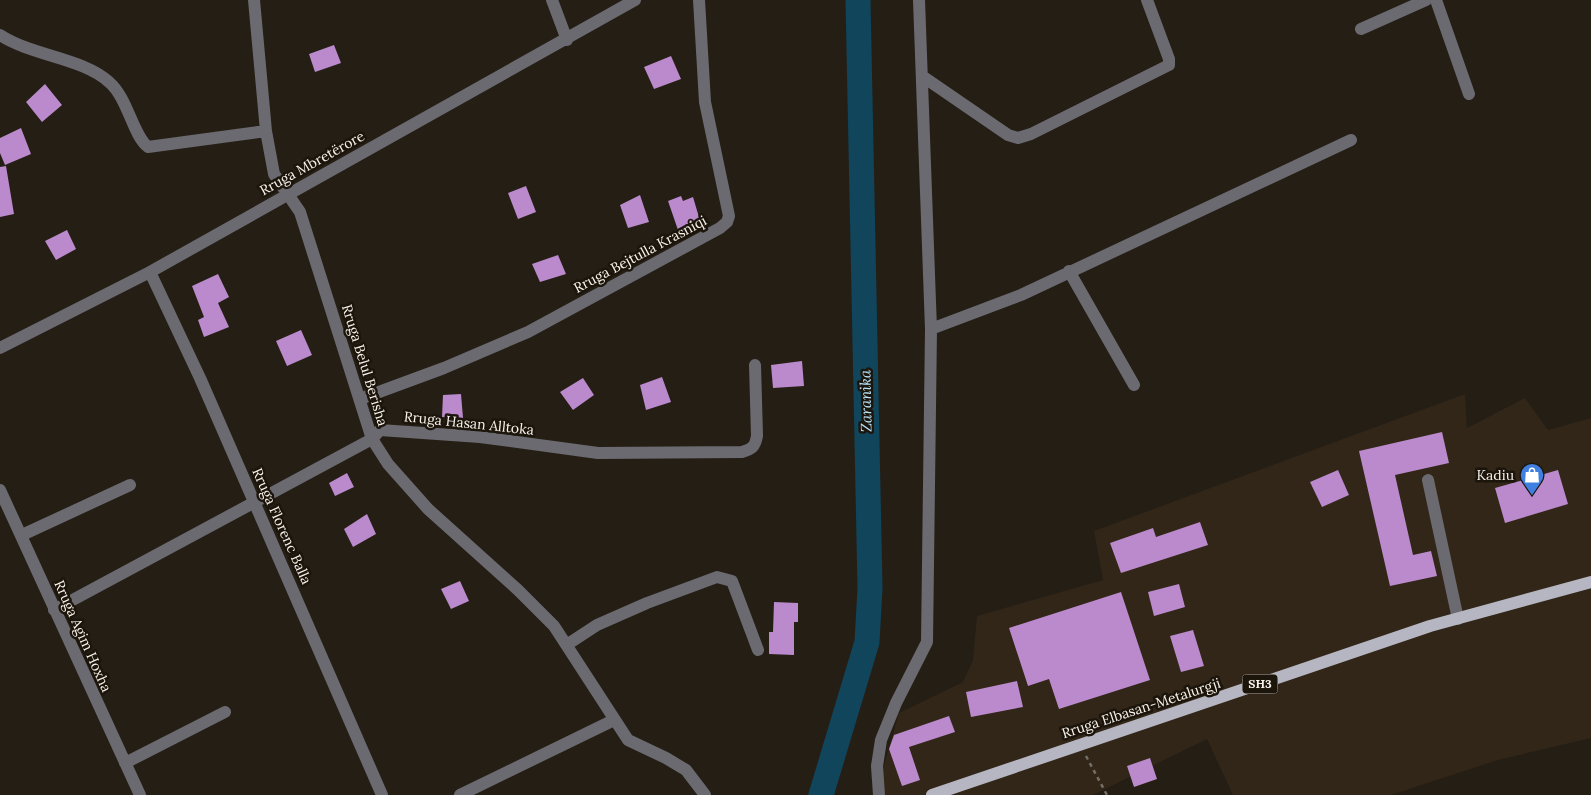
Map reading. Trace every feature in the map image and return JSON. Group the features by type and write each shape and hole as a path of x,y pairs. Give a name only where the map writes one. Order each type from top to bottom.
{"main road":[{"name":"Rruga Elbasan-Metalurgji","path":"932,795 1430,626 1591,582"}],"street":[{"name":"Rruga Belul Berisha","path":"254,0 266,131 274,174 288,193 303,221 372,439 388,464 428,509 518,590 554,626 568,644 628,740 686,770 704,795"},
{"path":"552,0 567,40"},
{"name":"Rruga Mbretërore","path":"0,348 150,272 288,193 567,40 636,0"},
{"name":"Rruga Bejtulla Krasniqi","path":"360,399 444,368 528,332 727,222 729,216 705,102 699,0"},
{"path":"879,795 877,766 881,740 896,703 927,642 931,328 920,0"},
{"path":"922,76 1008,135 1018,138 1031,134 1169,66 1169,59 1148,0"},
{"path":"1361,29 1426,0"},
{"path":"1436,0 1469,94"},
{"path":"0,35 19,46 84,68 108,80 121,97 148,147 266,131"},
{"path":"931,328 1021,295 1351,140"},
{"path":"1070,271 1134,384"},
{"name":"Rruga Florenc Balla","path":"150,272 200,378 382,795"},
{"name":"Rruga Hasan Alltoka","path":"54,610 372,439 380,430 480,437 598,452 742,452 751,449 755,445 757,436 755,365"},
{"path":"1428,480 1458,619"},
{"path":"22,535 130,485"},
{"name":"Rruga Agim Hoxha","path":"0,490 140,795"},
{"path":"568,644 597,625 630,610 717,577 732,581 758,650"},
{"path":"125,763 225,712"},
{"path":"460,795 614,720"}],"path":[{"path":"1080,744 1107,795"}],"shaded area":[{"path":"1465,394 1467,428 1525,398 1548,430 1591,418 1591,738 1498,760 1391,795 1233,795 1207,739 1093,795 884,795 883,769 899,713 963,682 973,660 977,616 1103,580 1094,531"}],"building":[{"path":"334,45 341,63 315,72 309,54"},
{"path":"671,56 681,79 654,89 644,67"},
{"path":"45,84 62,105 42,122 26,102"},
{"path":"21,128 31,154 5,165 0,153 0,138"},
{"path":"6,166 14,214 0,217 0,167"},
{"path":"526,186 536,212 518,219 508,193"},
{"path":"640,195 649,222 628,228 620,205"},
{"path":"681,196 683,201 693,197 701,224 678,230 668,201"},
{"path":"67,230 76,249 56,260 45,241"},
{"path":"558,255 566,274 540,282 532,264"},
{"path":"218,274 229,297 218,303 229,327 204,337 198,320 204,317 192,286"},
{"path":"301,330 312,355 287,366 276,341"},
{"path":"802,361 804,386 773,388 771,365"},
{"path":"662,377 671,402 646,410 640,385"},
{"path":"583,378 594,395 573,410 560,392"},
{"path":"461,394 463,418 442,417 443,395"},
{"path":"1442,432 1449,463 1395,475 1413,555 1431,551 1437,576 1390,586 1359,451"},
{"path":"1338,470 1349,495 1322,507 1310,482"},
{"name":"Kadiu","path":"1558,470 1568,504 1505,523 1495,488"},
{"path":"347,473 354,487 335,496 329,483"},
{"path":"367,514 376,534 353,547 344,529"},
{"path":"1200,522 1208,545 1121,573 1110,543 1153,528 1156,537"},
{"path":"460,581 469,601 451,609 441,589"},
{"path":"1179,584 1185,607 1154,616 1148,592"},
{"path":"1121,592 1150,680 1059,709 1049,679 1028,686 1009,628"},
{"path":"774,602 798,603 798,622 794,622 794,655 769,654 769,632 773,632"},
{"path":"1193,630 1204,666 1181,672 1170,636"},
{"path":"1017,681 1023,707 971,717 966,692"},
{"path":"949,716 955,732 909,747 920,780 902,786 889,749 894,735"},
{"path":"1150,758 1157,779 1134,787 1127,766"}],"waterway":[{"name":"Zaranika","path":"821,795 867,642 870,588 858,0"}],"place":[{"name":"Kadiu","path":"1532,496"}]}
